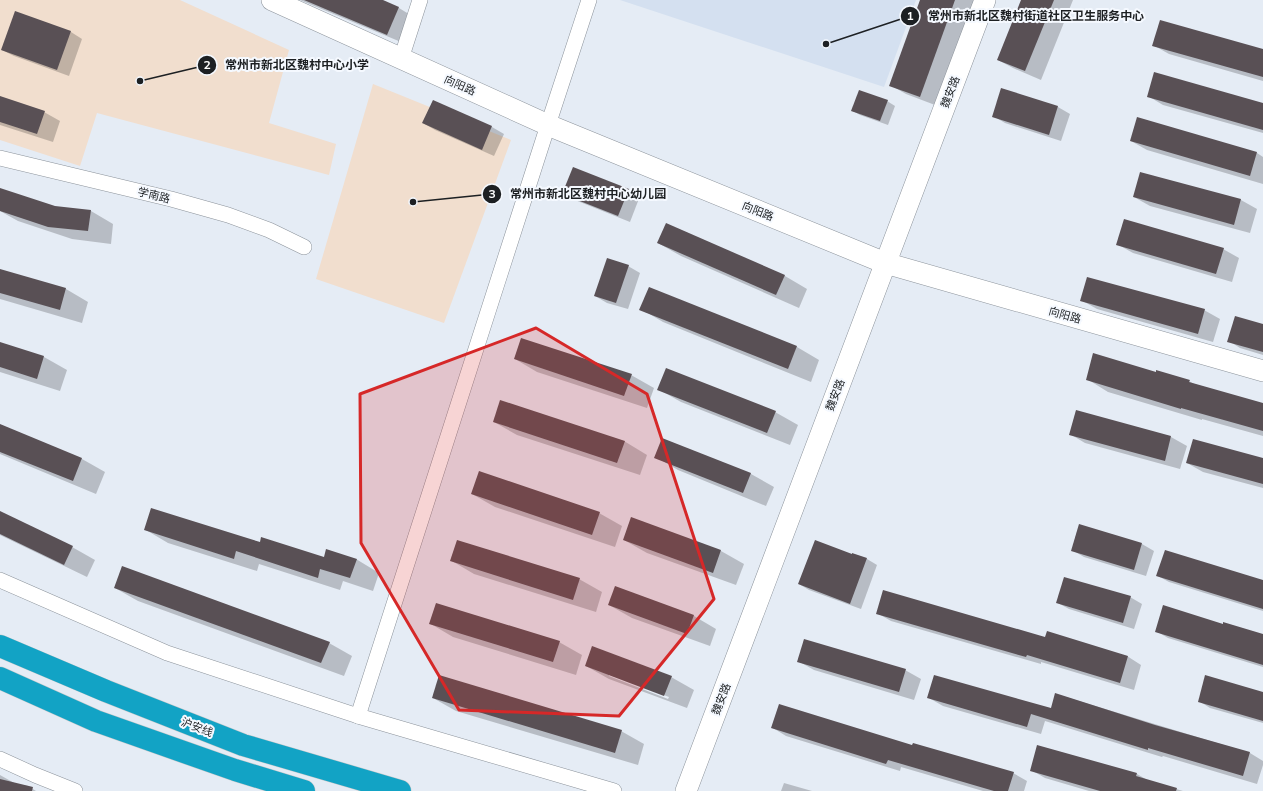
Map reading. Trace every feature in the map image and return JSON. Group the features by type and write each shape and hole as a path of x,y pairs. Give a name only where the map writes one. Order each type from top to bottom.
{"highway":[{"name":"沪安线","path":"0,646 106,691 243,745 400,791"},
{"path":"0,678 96,720 235,770 304,791"}],"street":[{"name":"向阳路","path":"272,0 548,125 885,263 1263,371"},
{"path":"401,59 420,0"},
{"path":"358,716 589,0"},
{"name":"魏安路","path":"686,791 985,0"},
{"name":"学南路","path":"0,158 171,199 228,215 269,230 304,247"},
{"path":"0,580 167,653 358,716 614,791"},
{"path":"0,759 74,791"}],"highlighted area":[{"path":"536,328 647,394 714,599 619,716 459,710 361,543 360,394"}],"shaded area":[{"path":"0,0 180,0 289,50 269,123 336,144 329,175 97,113 80,166 0,140"},
{"path":"620,0 916,0 884,87"},
{"path":"373,84 511,140 444,323 316,279"}],"building":[{"path":"304,0 383,0 399,7 387,35"},
{"path":"920,0 955,0 920,97 889,86"},
{"path":"1021,0 1054,0 1025,71 997,60"},
{"path":"15,11 71,31 57,70 1,50"},
{"path":"1160,20 1263,49 1263,77 1152,46"},
{"path":"1154,72 1263,103 1263,130 1147,97"},
{"path":"1001,88 1058,106 1049,135 992,117"},
{"path":"859,90 888,100 880,121 851,111"},
{"path":"0,96 45,111 37,134 0,122"},
{"path":"433,100 492,126 482,150 422,123"},
{"path":"1137,117 1257,152 1250,176 1130,141"},
{"path":"573,167 629,189 618,216 562,194"},
{"path":"1140,172 1241,199 1234,225 1133,197"},
{"path":"0,188 55,206 91,210 88,231 48,227 0,211"},
{"path":"1124,219 1224,248 1216,274 1116,245"},
{"path":"666,223 785,275 776,295 657,243"},
{"path":"607,258 629,265 616,303 594,296"},
{"path":"0,269 66,288 60,310 0,293"},
{"path":"1087,277 1205,309 1198,334 1080,301"},
{"path":"649,287 797,346 788,369 639,310"},
{"path":"1235,316 1263,324 1263,352 1227,342"},
{"path":"521,338 632,374 624,396 514,359"},
{"path":"0,342 44,356 37,379 0,367"},
{"path":"1093,353 1156,372 1156,370 1190,380 1189,382 1263,403 1263,431 1181,409 1086,380"},
{"path":"666,368 776,411 767,433 657,390"},
{"path":"500,400 625,441 617,463 493,422"},
{"path":"1076,410 1171,436 1165,461 1069,435"},
{"path":"0,424 82,458 73,481 0,452"},
{"path":"662,438 751,473 743,493 654,458"},
{"path":"1193,439 1263,458 1263,484 1186,463"},
{"path":"479,471 600,512 592,535 471,494"},
{"path":"151,508 260,542 261,537 324,557 326,549 357,559 350,578 320,569 318,578 236,551 234,559 144,530"},
{"path":"0,511 73,546 64,565 0,534"},
{"path":"631,517 721,550 713,573 623,540"},
{"path":"1079,524 1142,543 1134,570 1071,551"},
{"path":"457,540 580,578 573,600 450,561"},
{"path":"815,540 867,558 850,604 798,584"},
{"path":"1165,550 1263,580 1263,609 1156,576"},
{"path":"122,566 330,642 321,663 114,588"},
{"path":"1064,577 1131,596 1123,623 1056,603"},
{"path":"615,586 694,615 687,634 608,605"},
{"path":"883,590 1045,637 1047,631 1128,656 1120,683 1027,655 1026,657 876,614"},
{"path":"436,603 560,641 553,662 429,624"},
{"path":"1163,605 1223,624 1223,622 1263,634 1263,665 1155,632"},
{"path":"804,639 906,669 899,692 797,662"},
{"path":"592,646 672,676 664,696 585,666"},
{"path":"439,675 622,730 615,753 432,698"},
{"path":"934,675 1051,708 1055,693 1155,725 1250,752 1243,776 1148,748 1148,750 1031,714 1027,727 927,698"},
{"path":"1205,675 1263,692 1263,721 1198,702"},
{"path":"779,704 912,745 913,743 1014,772 1008,791 994,791 888,760 886,764 771,728"},
{"path":"1037,745 1137,773 1136,776 1177,788 1176,791 1100,791 1030,771"},
{"path":"0,779 33,787 32,791 0,791"}],"place":[{"name":"常州市新北区魏村街道社区卫生服务中心","path":"826,44"},
{"name":"常州市新北区魏村中心小学","path":"140,81"},
{"name":"常州市新北区魏村中心幼儿园","path":"413,202"}]}
